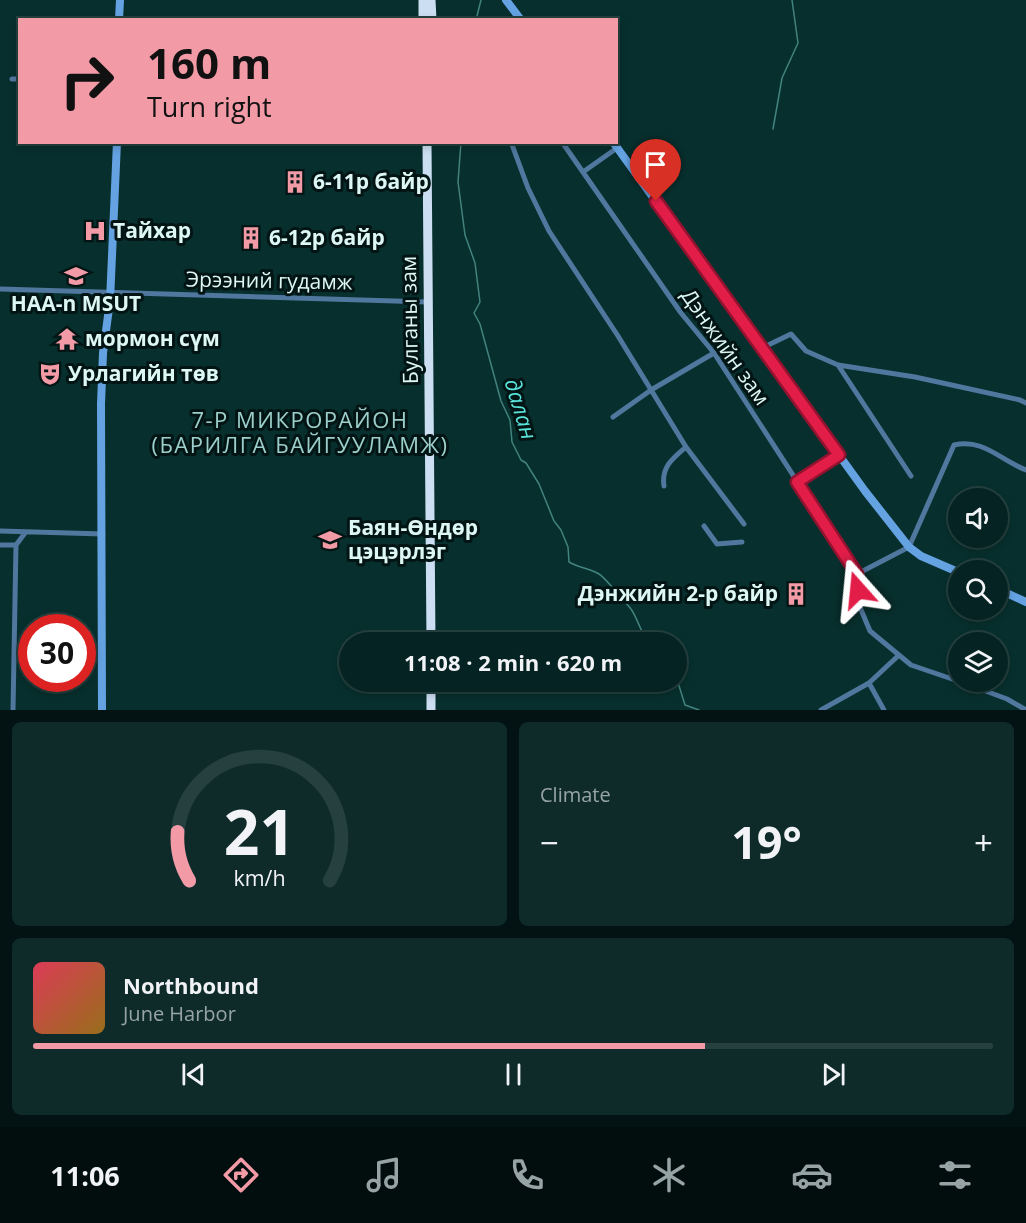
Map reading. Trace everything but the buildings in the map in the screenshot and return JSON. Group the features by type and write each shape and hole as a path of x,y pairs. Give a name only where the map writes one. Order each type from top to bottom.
{"highway":[{"path":"423,0 423,18"},
{"path":"431,0 432,18"},
{"name":"Булганы зам","path":"427,144 431,632"},
{"path":"431,692 431,710"}],"street":[{"path":"119,18 120,0"},
{"path":"507,0 520,18"},
{"path":"12,79 18,79"},
{"path":"102,710 101,404 103,353 110,294 117,144"},
{"path":"513,144 528,188 549,231 686,447 744,524"},
{"name":"Дэнжийн зам","path":"563,144 681,313 714,354 768,441 857,574"},
{"path":"583,172 615,145 909,548 948,568"},
{"name":"Эрээний гудамж","path":"0,289 428,302"},
{"path":"762,348 791,334 806,351 838,365 915,377 1026,403"},
{"path":"613,417 651,390 714,354"},
{"path":"838,365 911,476"},
{"path":"948,678 919,669 870,631 860,605 857,574 909,548 954,445 968,442 992,451 1026,470"},
{"path":"664,486 665,470 669,461 686,447"},
{"path":"797,482 839,455"},
{"path":"704,526 717,544 742,542"},
{"path":"0,531 103,534"},
{"path":"13,710 16,545 25,532"},
{"path":"0,545 16,545"},
{"path":"1008,594 1026,602"},
{"path":"821,710 869,683 899,655"},
{"path":"869,683 884,710"},
{"path":"988,692 1026,710"}],"waterway":[{"name":"далан","path":"476,18 481,0"},
{"path":"773,129 782,78 798,43 792,0"},
{"name":"далан","path":"461,144 458,182 465,235 475,263 480,302 474,313 480,324 501,401 510,420 512,442 521,460 526,463 539,484 554,521 561,530 568,547 569,562 599,574 631,609 642,632"},
{"name":"далан","path":"681,692 685,705 699,710"}],"place":[{"name":"6-11р байр","path":"295,182"},
{"name":"Тайхар","path":"95,231"},
{"name":"6-12р байр","path":"251,238"},
{"name":"HAA-n MSUT","path":"76,276"},
{"name":"мормон сүм","path":"67,339"},
{"name":"Урлагийн төв","path":"50,374"},
{"name":"Баян-Өндөр цэцэрлэг","path":"330,540"},
{"name":"Дэнжийн 2-р байр","path":"796,594"}],"district":[{"name":"7-Р МИКРОРАЙОН (БАРИЛГА БАЙГУУЛАМЖ)","path":"300,432"}],"route":[{"path":"656,201 839,455 797,482 857,574 858,590"}]}
